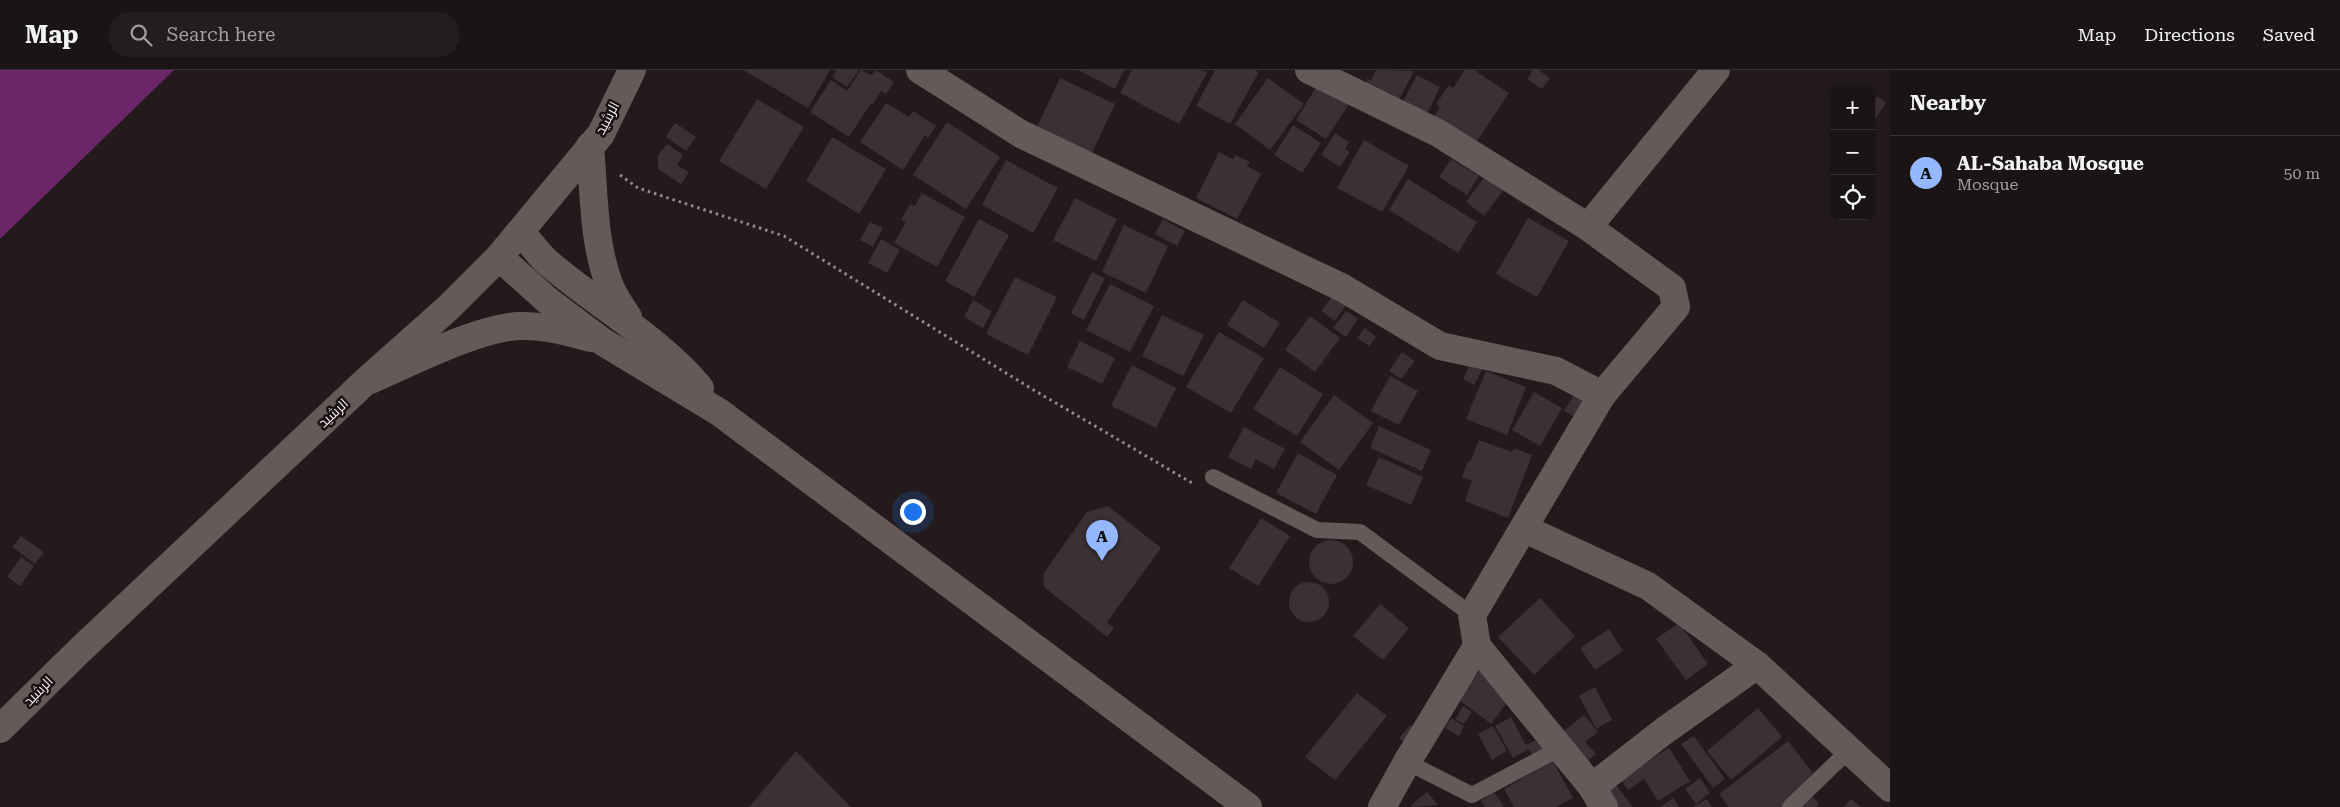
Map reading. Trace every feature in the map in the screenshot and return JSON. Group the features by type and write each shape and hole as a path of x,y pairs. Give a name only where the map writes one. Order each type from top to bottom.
{"street":[{"name":"الرشيد","path":"0,729 79,651 366,381 448,308 499,257 601,134 632,70"},
{"path":"920,70 1020,134 1343,288 1440,346 1556,371 1602,395"},
{"path":"1309,70 1438,133 1588,227 1672,288 1676,307 1602,395 1525,529 1472,615 1478,646 1598,797 1664,731 1757,665"},
{"path":"1588,227 1716,70"},
{"path":"590,146 602,264 609,286 635,329"},
{"path":"521,232 545,260 635,329 690,375 720,412"},
{"path":"499,257 548,300 603,342 720,412 1248,807"},
{"path":"366,381 470,339 504,328 527,326 556,329 603,342"},
{"path":"1525,529 1648,586 1757,665 1890,788"},
{"path":"1382,807 1407,762 1478,646"}],"lane":[{"path":"1213,477 1317,530 1360,532 1472,615"},
{"path":"1407,762 1472,795 1559,749"},
{"path":"1790,807 1842,757"}],"path":[{"path":"618,174 638,188 784,236 1032,389 1193,484 1213,477"}],"shaded area":[{"path":"0,70 174,70 0,239"}],"building":[{"path":"743,70 830,70 808,108"},
{"path":"837,70 859,70 847,87 832,77"},
{"path":"861,70 871,75 876,70 894,82 886,94 881,91 873,104 871,103 849,137 810,112 831,80 847,91"},
{"path":"1078,70 1124,70 1115,89"},
{"path":"1132,70 1201,70 1207,73 1179,124 1120,93"},
{"path":"1215,70 1254,70 1259,72 1230,124 1196,106"},
{"path":"1376,70 1414,71 1396,105 1363,89 1367,79 1371,81"},
{"path":"1465,70 1474,70 1509,93 1475,144 1434,117 1440,107 1436,104 1449,85 1453,88"},
{"path":"1533,70 1539,70 1550,78 1542,89 1527,79"},
{"path":"1417,75 1440,87 1424,120 1400,107"},
{"path":"1060,78 1115,104 1091,155 1036,129"},
{"path":"1268,78 1304,104 1270,150 1235,124"},
{"path":"1318,84 1349,104 1326,139 1296,120"},
{"path":"1877,96 1886,103 1875,119 1875,99"},
{"path":"757,99 804,127 766,189 719,161"},
{"path":"886,103 909,117 913,111 936,126 928,138 925,135 903,170 860,142"},
{"path":"947,122 1000,157 966,209 913,175"},
{"path":"675,123 696,137 686,151 666,137"},
{"path":"1293,125 1321,143 1302,173 1274,155"},
{"path":"1335,133 1349,142 1345,149 1350,152 1340,167 1321,155"},
{"path":"832,137 886,169 859,214 806,181"},
{"path":"1364,140 1409,166 1382,212 1337,188"},
{"path":"667,144 683,155 677,165 689,172 681,184 658,169 658,155"},
{"path":"1219,152 1233,159 1235,155 1250,162 1247,166 1261,174 1237,219 1196,198"},
{"path":"1451,159 1479,176 1467,195 1439,177"},
{"path":"1006,160 1058,188 1033,233 982,205"},
{"path":"1484,177 1503,191 1484,216 1466,202"},
{"path":"1408,179 1477,222 1458,253 1389,210"},
{"path":"922,193 965,217 937,267 894,243 906,222 901,220 910,204 915,206"},
{"path":"1075,198 1117,219 1096,261 1053,240"},
{"path":"1528,218 1569,241 1537,297 1496,274"},
{"path":"979,219 1009,235 974,297 945,281"},
{"path":"1163,219 1185,231 1177,246 1155,234"},
{"path":"870,222 883,228 873,247 860,240"},
{"path":"1124,225 1168,246 1146,293 1102,272"},
{"path":"881,239 900,250 887,273 868,263"},
{"path":"1092,272 1105,278 1084,320 1071,313"},
{"path":"1015,277 1057,297 1028,355 986,334"},
{"path":"1110,284 1154,306 1130,352 1086,330"},
{"path":"1333,295 1346,305 1335,321 1321,311"},
{"path":"973,300 992,311 983,328 964,317"},
{"path":"1243,300 1280,323 1264,348 1227,325"},
{"path":"1346,311 1358,319 1346,337 1333,328"},
{"path":"1162,315 1204,335 1183,376 1142,356"},
{"path":"1310,316 1340,338 1315,372 1285,350"},
{"path":"1365,328 1376,337 1369,346 1357,338"},
{"path":"1219,332 1264,358 1231,413 1186,387"},
{"path":"1080,341 1115,358 1102,384 1067,367"},
{"path":"1402,352 1415,361 1401,379 1389,371"},
{"path":"1470,364 1482,370 1474,385 1463,379"},
{"path":"1132,365 1176,388 1156,428 1111,406"},
{"path":"1280,367 1323,394 1297,436 1253,409"},
{"path":"1486,371 1526,387 1507,435 1466,419"},
{"path":"1390,376 1418,391 1399,425 1371,411"},
{"path":"1534,392 1562,408 1540,446 1512,430"},
{"path":"1576,392 1588,401 1577,418 1564,411"},
{"path":"1334,395 1373,423 1339,470 1300,442"},
{"path":"1379,426 1431,450 1422,471 1370,448"},
{"path":"1244,427 1285,449 1274,469 1256,459 1251,469 1228,457"},
{"path":"1479,440 1512,452 1514,448 1532,455 1508,518 1465,501 1472,481 1462,477"},
{"path":"1298,453 1337,475 1316,514 1276,493"},
{"path":"1379,457 1423,477 1411,505 1366,485"},
{"path":"1108,506 1161,548 1107,622 1114,628 1107,637 1044,587 1043,574 1087,512"},
{"path":"1261,518 1290,536 1258,586 1229,568"},
{"path":"21,536 44,552 35,564 12,547"},
{"path":"1331,540 1343,544 1349,550 1353,562 1349,574 1343,580 1331,584 1319,580 1313,574 1309,562 1313,550 1319,544"},
{"path":"21,557 34,566 20,586 7,577"},
{"path":"1313,582 1320,585 1326,591 1329,602 1328,610 1320,619 1313,622 1305,622 1298,619 1290,610 1289,598 1292,591 1301,583"},
{"path":"1540,598 1575,636 1534,675 1498,637"},
{"path":"1380,604 1409,628 1383,660 1353,636"},
{"path":"1679,623 1708,664 1686,680 1656,639"},
{"path":"1609,629 1623,651 1595,670 1580,648"},
{"path":"1481,669 1514,693 1491,724 1459,700"},
{"path":"1595,687 1612,720 1596,729 1579,696"},
{"path":"1357,693 1387,716 1335,780 1305,757"},
{"path":"1463,706 1472,712 1464,724 1455,719"},
{"path":"1758,708 1782,737 1731,780 1707,751"},
{"path":"1584,715 1598,732 1585,742 1596,754 1583,765 1559,735"},
{"path":"1511,717 1526,745 1543,737 1550,750 1534,759 1529,749 1513,758 1495,726"},
{"path":"1451,718 1464,726 1459,736 1445,728"},
{"path":"1410,725 1420,733 1409,746 1399,738"},
{"path":"1493,726 1507,751 1492,760 1478,734"},
{"path":"1694,736 1725,779 1713,788 1681,744"},
{"path":"1788,741 1813,773 1782,807 1729,807 1719,794"},
{"path":"1669,748 1690,781 1658,801 1644,779 1628,790 1620,778"},
{"path":"796,751 851,807 749,807"},
{"path":"1553,761 1573,798 1556,807 1514,807 1504,789"},
{"path":"1700,778 1710,793 1696,804 1685,789"},
{"path":"1616,785 1633,807 1608,807 1600,798"},
{"path":"1427,792 1438,805 1413,807 1411,805"},
{"path":"1494,792 1504,806 1485,807 1481,801"},
{"path":"1811,795 1819,804 1816,807 1798,807"},
{"path":"1673,798 1679,807 1660,807"},
{"path":"1707,799 1712,807 1693,807"},
{"path":"1851,799 1861,807 1844,807"}],"place":[{"name":"AL-Sahaba Mosque","path":"1102,561"}]}
